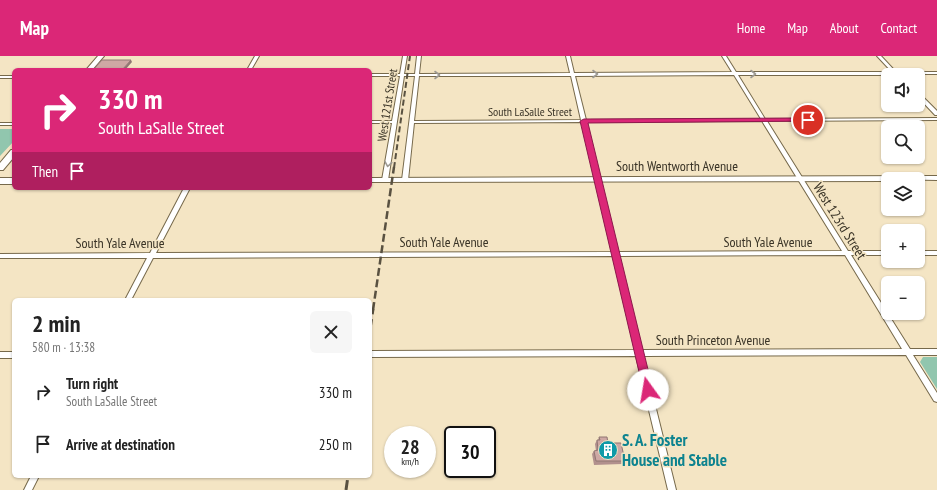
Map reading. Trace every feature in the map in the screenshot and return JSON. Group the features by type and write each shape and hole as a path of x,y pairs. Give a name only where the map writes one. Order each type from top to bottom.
{"street":[{"path":"91,68 101,56"},
{"path":"250,68 257,56"},
{"name":"West 121st Street","path":"385,180 405,56"},
{"name":"West 121st Street","path":"405,180 420,56"},
{"path":"568,56 672,490"},
{"name":"West 123rd Street","path":"724,56 937,399"},
{"path":"879,56 891,68"},
{"path":"925,73 937,73"},
{"path":"372,75 881,74"},
{"path":"0,78 12,77"},
{"path":"925,102 937,114"},
{"name":"South LaSalle Street","path":"412,122 937,119"},
{"path":"372,122 394,122"},
{"path":"0,124 12,124"},
{"path":"0,168 12,154"},
{"name":"South Wentworth Avenue","path":"372,180 937,178"},
{"path":"0,181 12,181"},
{"path":"129,298 186,190"},
{"name":"South Yale Avenue","path":"0,256 881,253"},
{"path":"925,253 937,253"},
{"name":"South Princeton Avenue","path":"372,354 937,352"},
{"path":"0,355 12,355"},
{"path":"28,490 34,478"}],"green space":[{"path":"0,129 12,129 12,143 0,156"},
{"path":"923,357 937,357 937,389 920,362"}],"building":[{"path":"102,60 131,60 124,68 95,68"},
{"name":"S. A. Foster House and Stable","path":"599,437 607,437 608,443 621,443 625,461 596,461 594,451 598,450 597,440 600,440"}],"railway":[{"path":"394,168 410,56"},
{"path":"373,310 394,167"},
{"path":"372,316 373,309"},
{"path":"346,490 348,478"}],"place":[{"name":"S. A. Foster House and Stable","path":"608,450"}],"route":[{"path":"648,390 584,121 808,120"}]}
